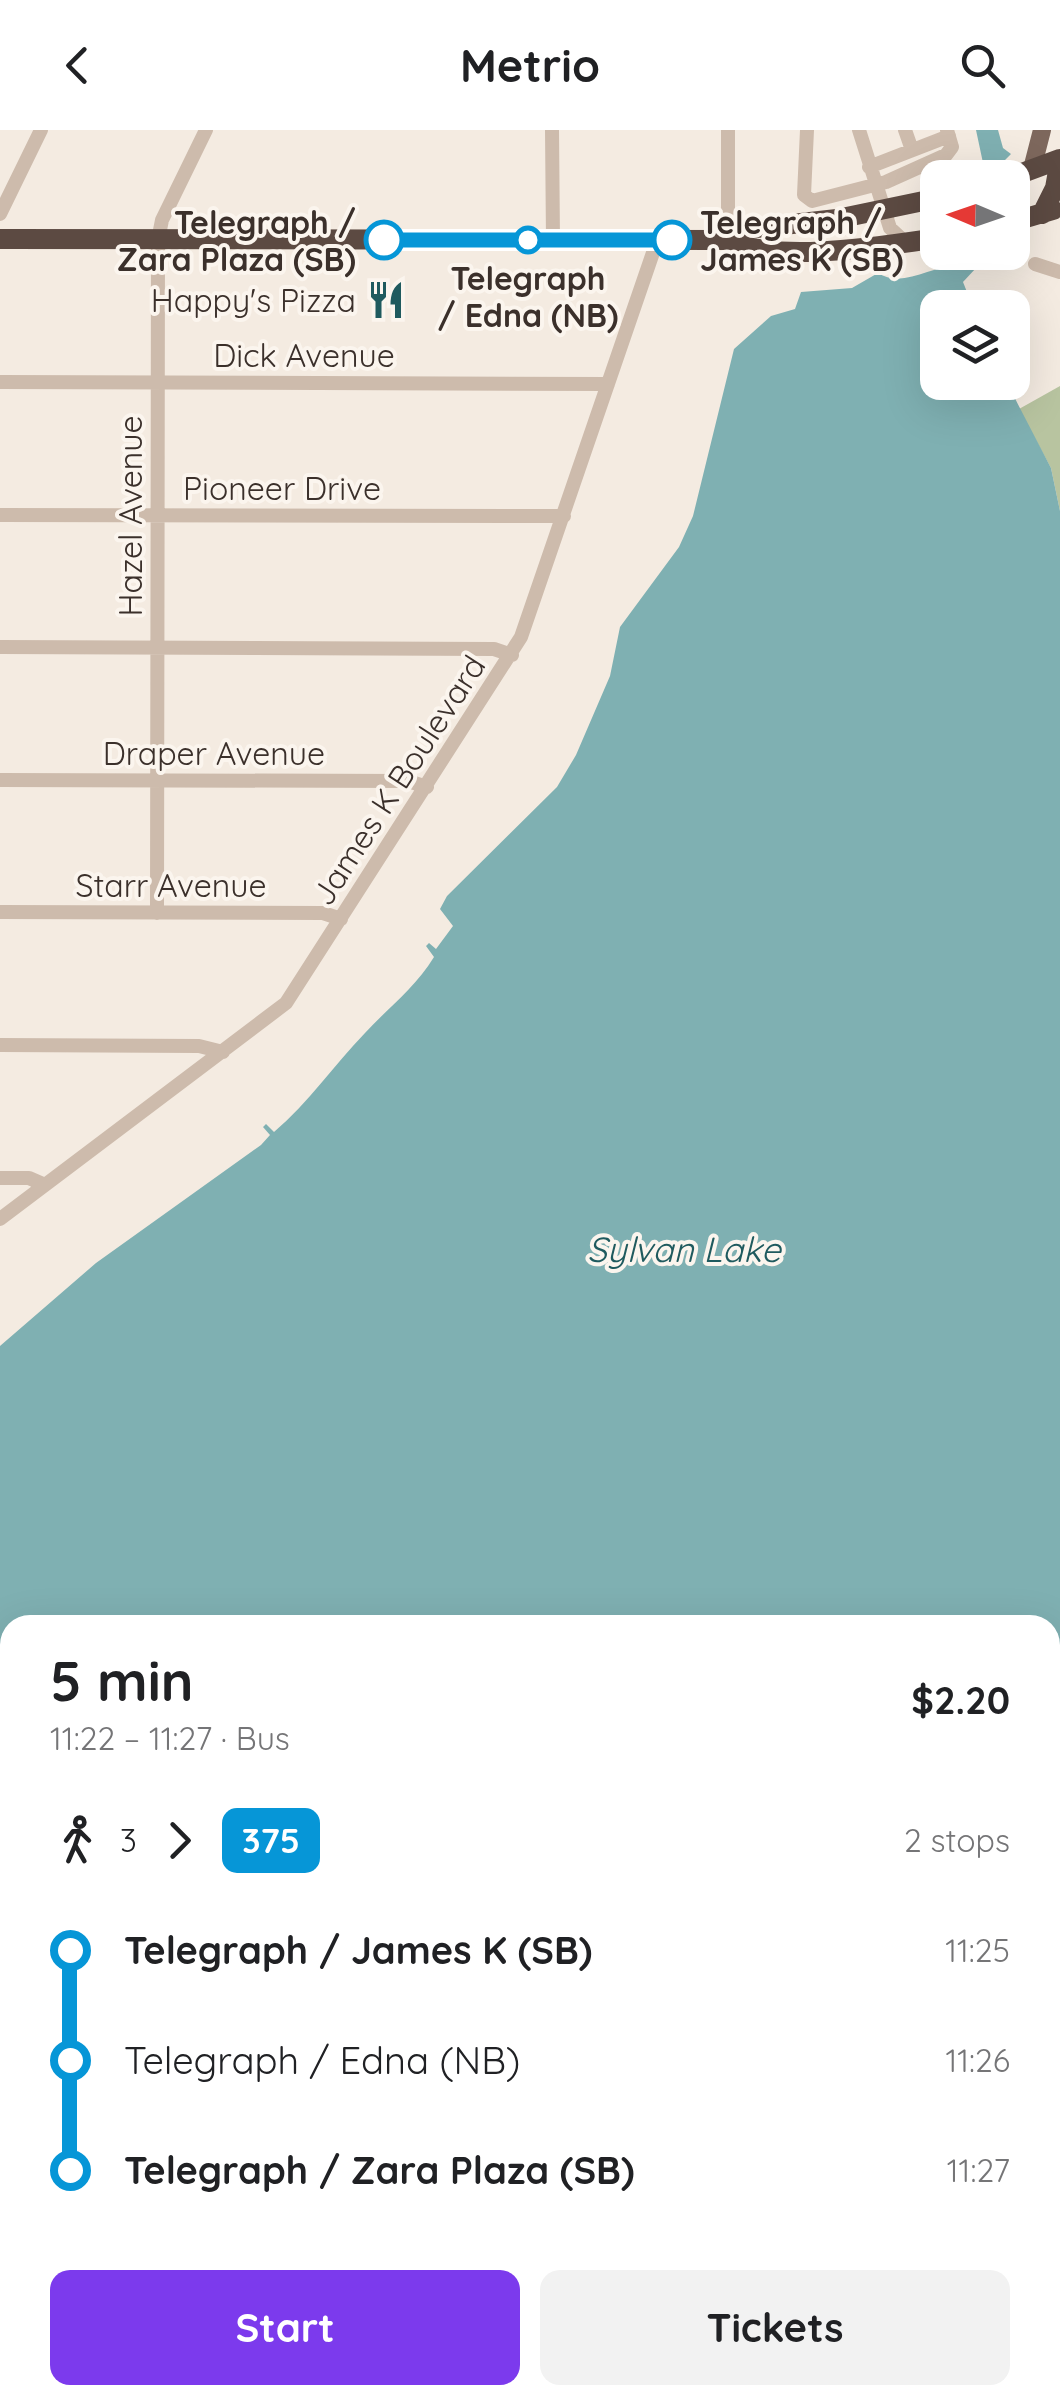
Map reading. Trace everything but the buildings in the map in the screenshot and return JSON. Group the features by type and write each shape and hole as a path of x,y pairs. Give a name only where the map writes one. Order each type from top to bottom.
{"highway":[{"path":"1030,170 1060,160 1051,211"},
{"path":"728,240 748,229 920,202"},
{"path":"0,240 728,240 748,250 920,240"}],"main road":[{"path":"1026,160 1042,130"}],"street":[{"path":"0,214 41,130"},
{"name":"Hazel Avenue","path":"156,913 158,240 162,220 206,130"},
{"path":"552,130 553,240"},
{"path":"728,130 728,240"},
{"path":"806,130 807,199 876,186 949,153 948,133 870,167"},
{"path":"858,130 890,228 905,242"},
{"path":"905,130 912,150"},
{"name":"James K Boulevard","path":"0,1218 284,1006 512,655 529,619 657,240"},
{"path":"1036,264 1060,272"},
{"name":"Dick Avenue","path":"0,382 608,384"},
{"name":"Pioneer Drive","path":"0,515 564,516"},
{"path":"0,648 494,648 512,655"},
{"name":"Draper Avenue","path":"0,780 408,781 427,787"},
{"name":"Starr Avenue","path":"0,912 323,913 341,919"},
{"path":"0,1045 200,1046 223,1052"},
{"path":"0,1178 29,1178 45,1185"}],"green space":[{"path":"1060,386 1060,511 1051,468 1019,409"}],"water":[{"path":"976,130 998,130 1003,148 1011,154 1005,160 982,160"},
{"name":"Sylvan Lake","path":"934,270 974,270 963,282 966,290 920,290 920,400 1016,400 1051,468 1060,511 1060,1615 0,1615 0,1346 96,1263 261,1145 270,1135 263,1127 266,1124 274,1132 287,1120 427,968 434,957 426,946 429,943 436,949 453,926 440,909 447,896 557,787 576,755 610,676 620,627 679,547 693,516 734,349 771,316 795,309 801,292 852,288 878,273 907,278"}],"bus line":[{"name":"375","path":"384,240 672,240"}],"place":[{"name":"Telegraph / Zara Plaza (SB)","path":"384,240"},
{"name":"Telegraph / Edna (NB)","path":"528,240"},
{"name":"Telegraph / James K (SB)","path":"672,240"},
{"name":"Happy's Pizza","path":"386,300"}]}
